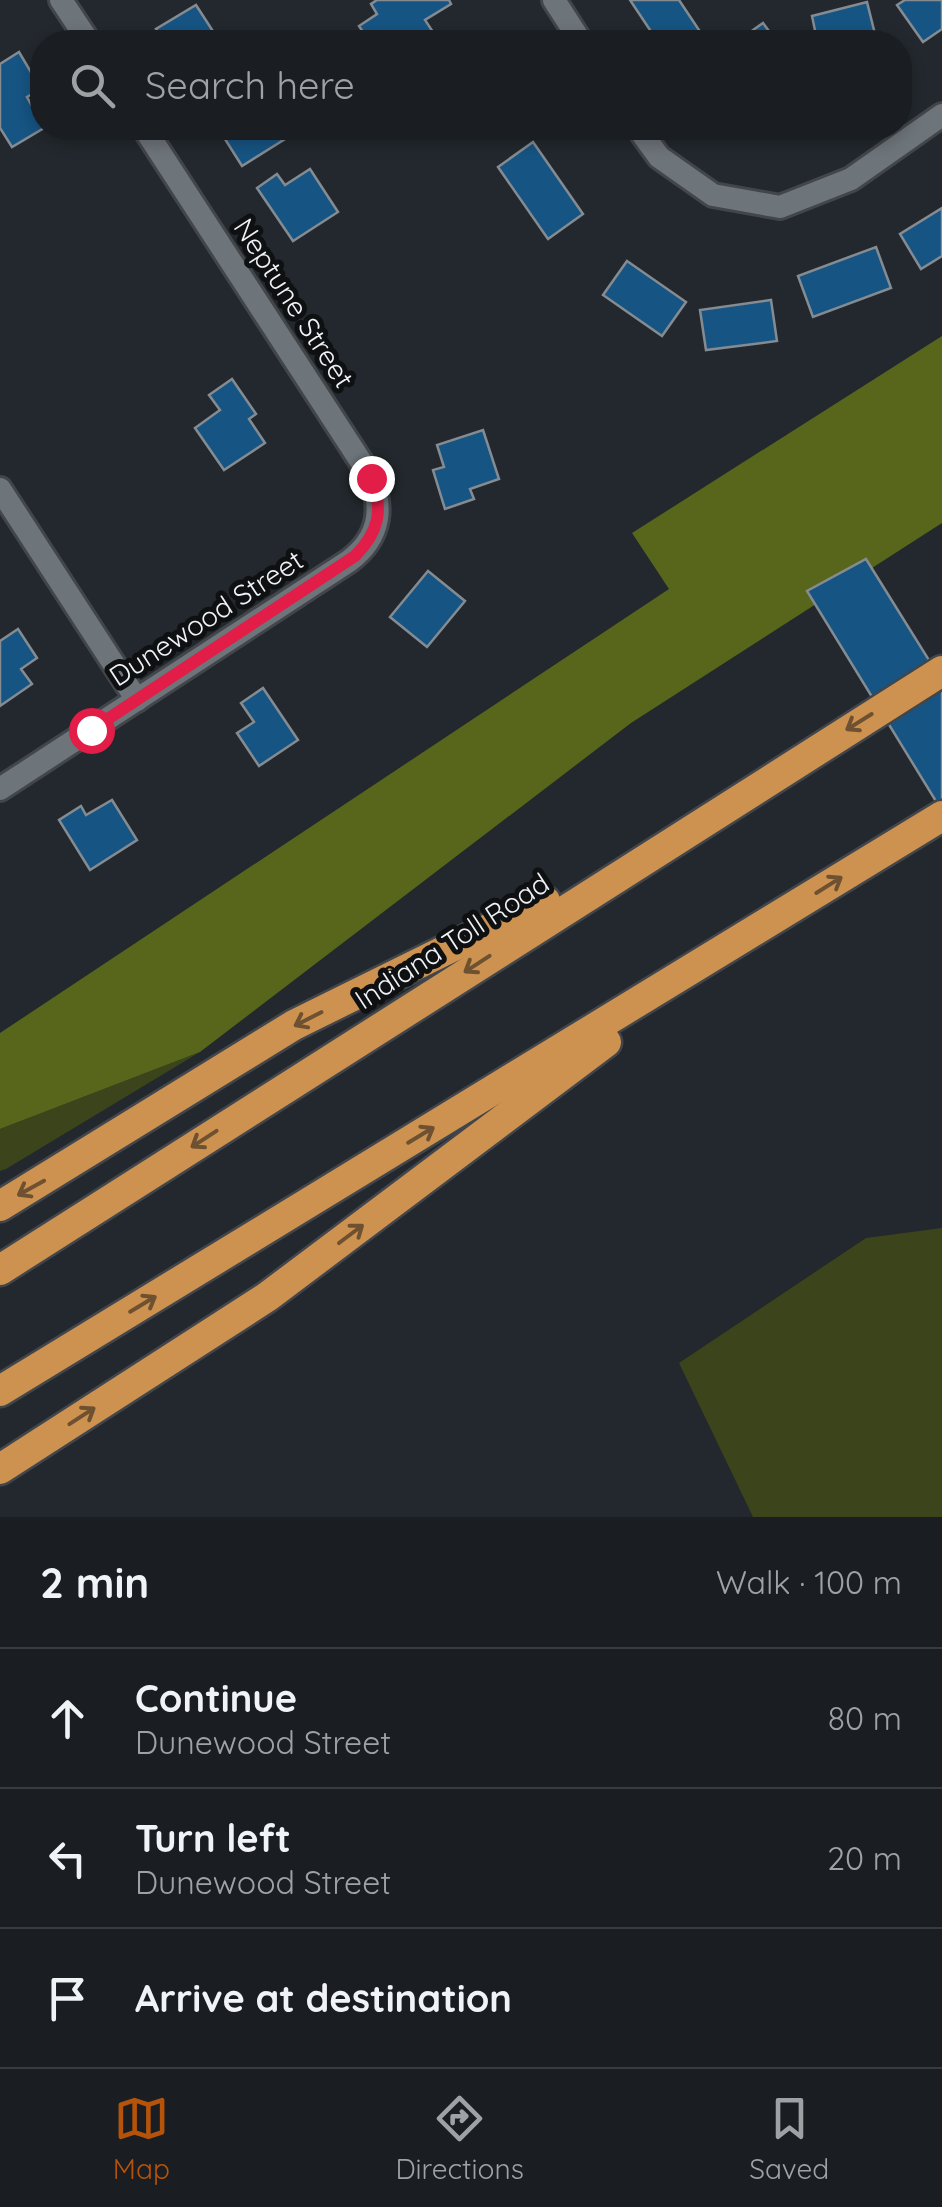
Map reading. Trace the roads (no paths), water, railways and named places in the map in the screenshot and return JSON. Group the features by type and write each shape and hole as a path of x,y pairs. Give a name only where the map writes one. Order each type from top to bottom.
{"highway":[{"name":"Indiana Toll Road","path":"0,1270 942,671"},
{"path":"0,1391 942,816"},
{"path":"0,1206 294,1025 677,836"},
{"path":"0,1469 267,1297 746,936"}],"street":[{"path":"61,0 81,30"},
{"path":"554,0 573,30"},
{"path":"912,136 942,115"},
{"name":"Neptune Street","path":"152,140 367,470 379,516"},
{"path":"647,140 659,157 713,195 780,207 851,179 906,140"},
{"path":"0,489 137,700"},
{"name":"Dunewood Street","path":"0,789 355,556 372,535 379,516"}]}
